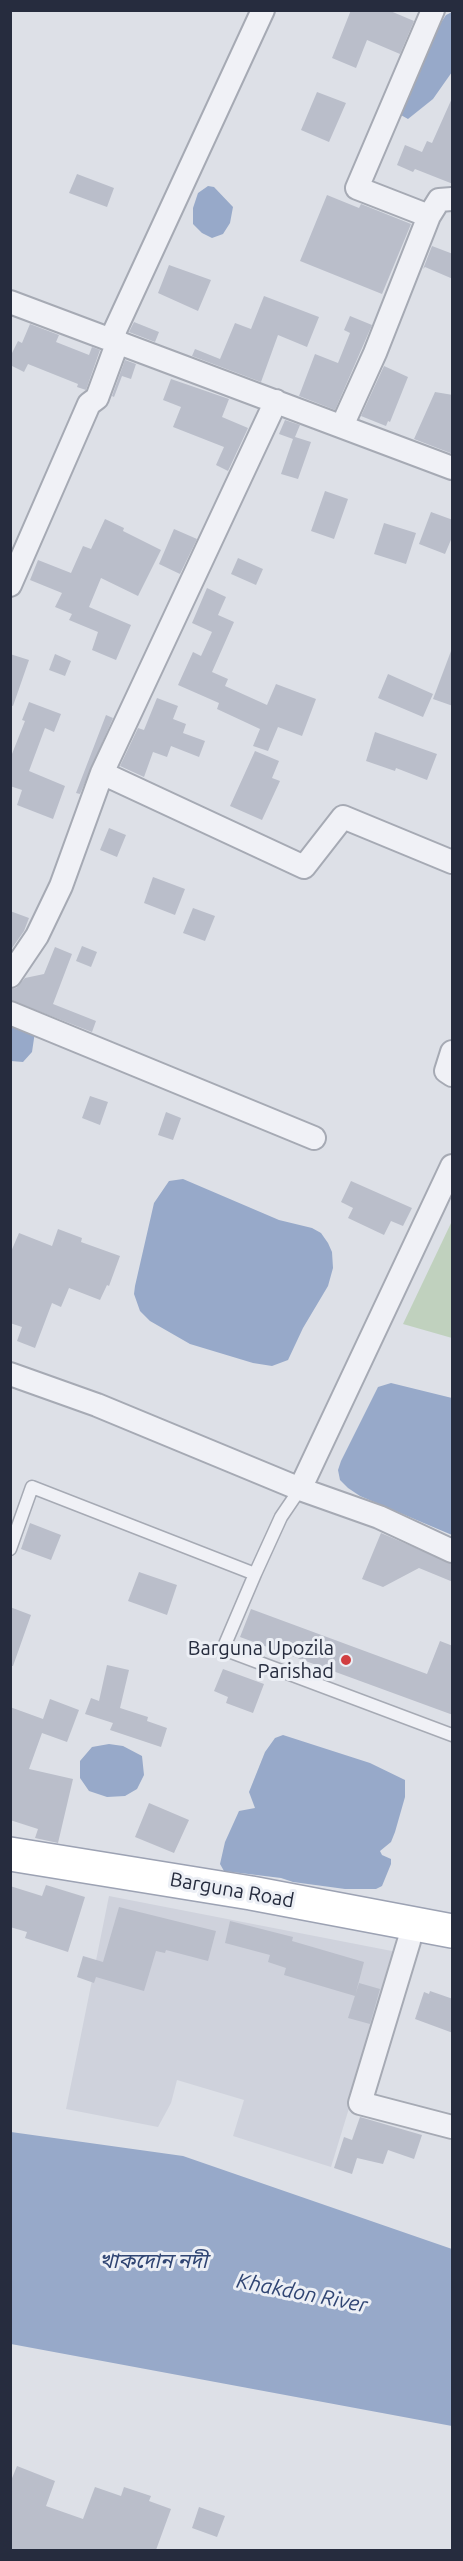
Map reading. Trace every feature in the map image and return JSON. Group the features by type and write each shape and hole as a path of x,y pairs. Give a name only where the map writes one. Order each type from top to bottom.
{"main road":[{"name":"Barguna Road","path":"10,1854 251,1893 453,1931"},
{"name":"Barguna Road","path":"10,1876 98,1883 200,1900 453,1950"}],"street":[{"path":"10,585 89,404 97,398 115,340 263,10"},
{"path":"429,216 357,188 433,10"},
{"path":"342,426 375,353 429,216 439,200 453,199"},
{"path":"10,302 453,468"},
{"path":"10,976 37,936 61,886 102,773 276,401"},
{"path":"102,773 304,867 343,817 453,862"},
{"path":"10,1013 314,1138"},
{"path":"453,1052 446,1071 453,1075"},
{"path":"300,1489 453,1166"},
{"path":"10,1374 97,1405 300,1489 379,1517 453,1551"},
{"path":"409,1941 360,2103 453,2127"}],"lane":[{"path":"10,1550 32,1487 255,1574"},
{"path":"300,1489 281,1517 223,1649 453,1735"}],"shaded area":[{"path":"109,1896 397,1952 331,2167 233,2136 244,2100 177,2080 171,2103 158,2127 66,2109"}],"green space":[{"path":"452,1221 452,1338 403,1324"}],"water":[{"path":"452,12 452,72 433,99 408,119 399,114 438,27 446,15"},
{"path":"208,186 214,187 233,207 230,223 223,234 212,238 202,233 193,224 193,208 198,193"},
{"path":"10,1013 36,1025 32,1052 23,1062 11,1061"},
{"path":"183,1179 279,1220 312,1228 321,1233 328,1243 332,1252 333,1268 328,1286 303,1328 288,1360 272,1366 253,1363 190,1344 150,1321 140,1311 134,1294 135,1286 154,1203 169,1181"},
{"path":"391,1383 452,1398 452,1535 360,1496 340,1480 338,1470 341,1461 378,1387"},
{"path":"283,1735 370,1763 405,1780 405,1797 395,1832 391,1842 380,1851 382,1855 391,1859 382,1886 376,1889 345,1889 224,1871 220,1864 225,1842 239,1811 255,1808 249,1792 265,1752 275,1738"},
{"path":"109,1744 123,1746 142,1756 144,1775 137,1789 125,1796 107,1797 89,1791 80,1778 80,1761 92,1747"},
{"name":"খাকদোন নদী","path":"11,2132 183,2156 452,2249 452,2426 11,2344"}],"building":[{"path":"351,10 388,10 414,21 400,54 367,40 356,68 332,58"},
{"path":"317,92 346,103 329,142 301,130"},
{"path":"453,96 453,184 415,169 413,172 397,165 405,145 422,152 427,141 432,143"},
{"path":"77,174 114,188 107,207 69,193"},
{"path":"327,195 359,208 361,204 411,224 382,294 300,261"},
{"path":"432,246 453,254 453,279 425,267 423,269"},
{"path":"169,265 211,280 198,311 158,293"},
{"path":"264,296 319,317 307,347 278,335 261,382 192,356 195,349 220,359 235,323 251,329"},
{"path":"350,316 372,325 335,410 299,396 315,354 338,363 350,333 344,330"},
{"path":"134,322 159,332 155,342 129,332"},
{"path":"30,324 59,335 56,342 89,355 92,347 100,350 86,390 77,387 78,384 28,364 24,372 10,365 10,357 18,341 22,343"},
{"path":"125,360 136,364 131,379 122,376 114,397 112,396"},
{"path":"384,366 408,377 390,422 388,421 386,426 361,416"},
{"path":"171,379 229,399 222,417 248,428 228,471 216,465 224,447 173,427 181,407 163,400"},
{"path":"435,392 453,395 453,454 414,439"},
{"path":"285,420 300,425 295,437 311,442 298,479 281,474 293,439 279,434"},
{"path":"325,491 348,499 334,539 311,531"},
{"path":"431,512 453,520 453,535 445,554 419,544"},
{"path":"105,519 161,550 138,596 101,578 89,607 131,625 116,660 92,650 98,632 69,620 72,614 55,607 62,593 30,580 38,560 71,573 83,546 91,549"},
{"path":"384,523 416,533 406,564 374,554"},
{"path":"174,529 197,539 180,574 159,564"},
{"path":"238,558 263,569 256,585 231,574"},
{"path":"207,588 226,597 218,615 234,622 212,672 228,679 225,686 267,705 276,684 316,699 302,736 278,727 268,751 253,746 260,729 217,709 219,703 178,685 193,652 201,656 212,632 192,623"},
{"path":"451,651 453,651 453,706 433,699"},
{"path":"10,654 29,660 13,706 10,705"},
{"path":"55,654 71,661 65,676 49,670"},
{"path":"388,674 433,694 423,717 378,698"},
{"path":"157,698 178,706 173,719 186,724 183,733 205,741 199,757 171,746 167,757 153,752 144,777 120,766 138,728 144,730"},
{"path":"29,702 61,714 54,732 45,728 29,771 65,786 53,819 17,805 22,790 10,786 10,759 25,721 22,720"},
{"path":"106,715 113,718 80,794 76,793"},
{"path":"375,732 437,754 427,780 396,768 395,771 366,761"},
{"path":"255,751 279,761 272,778 280,781 262,820 230,806"},
{"path":"109,828 126,835 117,857 100,850"},
{"path":"153,877 185,889 175,915 144,903"},
{"path":"193,908 215,916 205,941 183,933"},
{"path":"10,911 29,918 24,931 10,951"},
{"path":"82,946 97,952 91,967 76,961"},
{"path":"55,947 72,954 53,1004 96,1021 92,1032 10,1000 10,989 16,988 25,978 44,974"},
{"path":"90,1096 108,1102 100,1125 82,1118"},
{"path":"166,1112 181,1118 173,1140 158,1135"},
{"path":"351,1181 412,1208 403,1226 391,1221 384,1235 348,1218 353,1208 341,1202"},
{"path":"58,1229 82,1238 81,1242 120,1256 109,1286 107,1285 100,1300 69,1288 61,1307 52,1303 35,1348 17,1341 22,1327 10,1323 10,1254 19,1233 52,1246"},
{"path":"30,1523 61,1535 51,1560 21,1549"},
{"path":"381,1533 453,1564 453,1582 419,1568 383,1587 362,1579"},
{"path":"139,1572 177,1585 167,1615 128,1601"},
{"path":"10,1607 31,1615 13,1666 10,1666"},
{"name":"Barguna Upozila Parishad","path":"251,1609 427,1674 440,1641 453,1646 453,1715 240,1637"},
{"path":"107,1665 129,1670 120,1708 148,1717 147,1721 167,1728 161,1747 110,1730 113,1723 85,1714 91,1698 99,1701"},
{"path":"223,1669 264,1684 253,1713 226,1703 228,1697 214,1691"},
{"path":"50,1699 79,1710 67,1742 42,1733 29,1769 73,1779 58,1843 35,1838 38,1829 10,1820 10,1707 43,1719"},
{"path":"149,1803 189,1820 174,1853 135,1837"},
{"path":"46,1885 85,1897 68,1952 25,1938 27,1932 10,1927 10,1886 42,1896"},
{"path":"119,1907 216,1931 208,1961 166,1950 165,1953 156,1951 144,1991 96,1977 94,1983 77,1977 83,1956 103,1962"},
{"path":"230,1921 293,1937 292,1941 364,1962 355,1996 284,1975 286,1968 268,1962 270,1955 225,1943"},
{"path":"359,1983 380,1989 370,2024 348,2018"},
{"path":"430,1991 453,1999 453,2033 415,2019 424,1992 429,1994"},
{"path":"360,2117 422,2135 414,2159 388,2150 383,2164 357,2158 352,2174 334,2168 344,2137 352,2140"},
{"path":"17,2466 55,2481 46,2506 83,2519 95,2487 121,2496 124,2487 151,2496 149,2501 171,2509 156,2550 10,2550 10,2483"},
{"path":"199,2507 225,2516 217,2537 192,2528"}],"place":[{"name":"Barguna Upozila Parishad","path":"346,1660"}],"water label":[{"name":"Khakdon River","path":"302,2293"}]}
